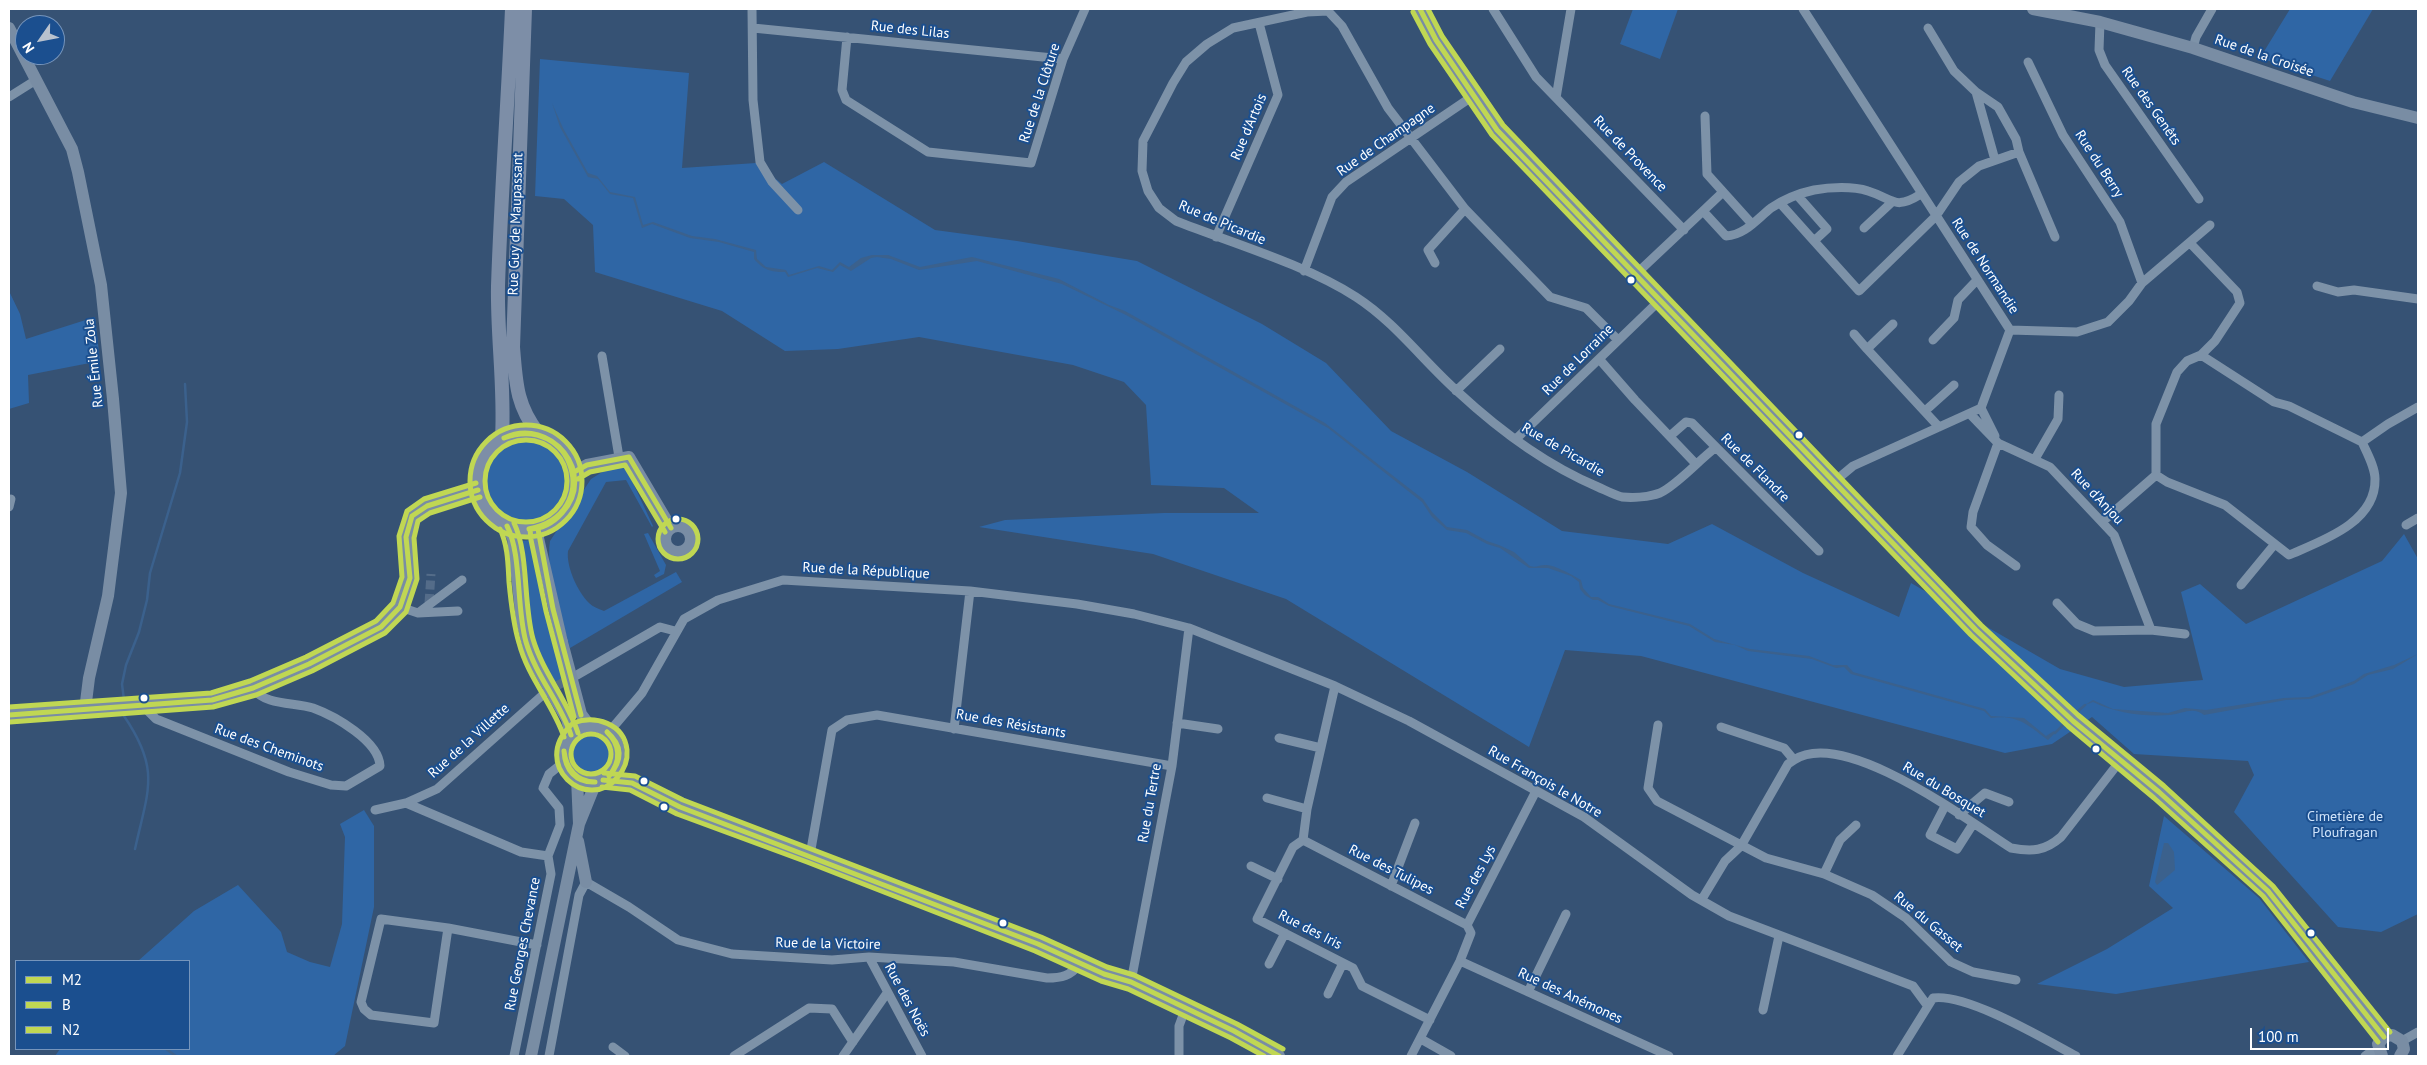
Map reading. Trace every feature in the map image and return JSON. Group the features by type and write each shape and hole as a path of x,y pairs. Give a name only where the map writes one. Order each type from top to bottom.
{"main road":[{"path":"504,9 509,80"},
{"name":"Rue Guy de Maupassant","path":"502,438 504,404 498,339 498,286 512,9"},
{"name":"Rue Guy de Maupassant","path":"526,9 513,347 519,402 527,419 538,433"},
{"path":"524,36 532,25 536,9"},
{"path":"526,432 538,433 551,439 562,448 570,459 574,472 575,487 571,501 558,518 538,529 522,530 506,526 493,518 483,505 478,490 477,474 482,460 490,447 502,438 526,432"}],"street":[{"path":"752,9 753,100 760,162 772,182 798,210"},
{"name":"Rue de la Clôture","path":"847,37 842,90 846,100 928,152 1031,163 1063,59 1085,9"},
{"path":"1420,9 1436,40 1497,130 1976,630 2073,721 2268,891 2384,1037"},
{"name":"Rue de Provence","path":"1494,9 1536,77 1684,230"},
{"path":"1556,98 1571,9"},
{"name":"Rue de Normandie","path":"1803,9 2010,330 1981,408"},
{"name":"Rue de la Croisée","path":"2033,9 2100,22 2193,48 2353,102 2418,118"},
{"path":"2193,48 2196,37 2212,9"},
{"name":"Rue de Picardie","path":"1617,339 1586,308 1550,297 1465,209 1388,108 1342,26 1327,10 1307,12 1233,28 1207,44 1186,62 1173,83 1143,142 1142,171 1148,191 1159,208 1176,221 1304,271 1355,296 1388,320 1456,391 1516,440 1536,454 1588,482 1621,496 1640,497 1658,494 1674,485 1695,463 1715,448"},
{"name":"Rue des Genêts","path":"2100,22 2099,50 2105,65 2199,199"},
{"name":"Rue d'Artois","path":"1216,237 1278,94 1259,23"},
{"name":"Rue Émile Zola","path":"9,28 72,150 101,285 121,493 108,596 89,678 85,710"},
{"name":"Rue des Lilas","path":"753,28 1063,59"},
{"path":"1928,28 1954,71 1976,92 1998,107 2016,139 2019,152 2055,237"},
{"name":"Rue du Berry","path":"2028,62 2063,135 2120,222 2142,283"},
{"path":"9,97 36,80"},
{"path":"1976,92 1995,160"},
{"name":"Rue de Champagne","path":"1304,271 1332,197 1346,182 1473,96"},
{"path":"1705,116 1707,174 1752,224"},
{"path":"1780,203 1858,291 1936,216 1960,182 1979,166 2019,152"},
{"path":"1704,211 1726,236 1739,234 1780,203 1813,190 1834,188 1867,191 1892,202 1907,203 1921,194"},
{"path":"1635,275 1723,192"},
{"path":"1797,195 1827,229 1814,242"},
{"path":"1864,228 1892,202"},
{"path":"1435,263 1428,250 1465,209"},
{"path":"2010,330 2077,332 2108,322 2129,301 2142,283 2210,225"},
{"path":"2102,522 2156,475 2156,424 2177,372 2187,361 2201,355 2215,341 2240,303 2237,292 2190,244"},
{"path":"1933,340 1954,318 1958,300 1977,280"},
{"path":"2317,286 2338,292 2354,290 2418,298"},
{"name":"Rue de Lorraine","path":"1516,440 1600,360 1617,339 1659,300"},
{"path":"1868,349 1893,324"},
{"path":"1854,334 1939,427"},
{"path":"1456,391 1500,349"},
{"path":"2156,475 2167,482 2225,504 2289,555 2337,534 2356,520 2374,491 2375,477 2362,442 2289,406 2274,402 2201,355"},
{"path":"602,356 619,457"},
{"path":"1600,360 1695,463"},
{"path":"1925,411 1954,385"},
{"path":"2035,459 2058,419 2059,394"},
{"path":"1835,481 1853,466 1981,408 1998,443 1973,512 1971,527 1986,545 2016,566"},
{"path":"2362,442 2388,424 2418,408"},
{"path":"1970,414 1998,443"},
{"name":"Rue de Flandre","path":"1670,436 1686,422 1692,423 1819,551"},
{"name":"Rue d'Anjou","path":"1998,443 2050,467 2114,535 2151,630"},
{"path":"574,472 587,465 619,457 629,457 671,528"},
{"path":"9,716 212,700 253,688 309,664 381,627 400,608 410,578 406,537 412,516 427,506 478,490"},
{"path":"2406,525 2418,518"},
{"path":"506,526 513,538 522,621 531,657 567,719 571,735"},
{"path":"538,529 538,538 580,714 590,726"},
{"path":"2241,585 2274,544"},
{"path":"418,613 462,580"},
{"name":"Rue de la République","path":"608,732 642,693 675,630 684,619 718,600 783,580 970,591 1077,604 1134,614 1189,628"},
{"path":"954,729 970,591"},
{"path":"2057,603 2077,624 2094,631 2151,630 2185,634"},
{"path":"400,608 418,613 458,611"},
{"path":"577,675 660,627 675,630"},
{"name":"Rue François le Notre","path":"1189,628 1335,686 1409,721 1584,817 1692,895 1729,916 1914,986 1927,1005"},
{"name":"Rue du Tertre","path":"1131,982 1172,766 1189,628"},
{"path":"1303,840 1307,809 1335,686"},
{"name":"Rue des Cheminots","path":"143,706 156,719 288,772 331,785 346,786 380,766 380,758 370,744 339,720 313,708 267,699 258,695 253,688"},
{"name":"Rue de la Villette","path":"375,810 406,804 437,789 546,692"},
{"name":"Rue des Résistants","path":"810,855 832,730 847,720 877,715 1172,766"},
{"path":"1177,723 1218,729"},
{"name":"Rue du Gasset","path":"1658,725 1648,788 1657,801 1766,858 1824,874 1872,895 1899,914 1951,962 1973,972 2016,980"},
{"path":"549,1056 579,895 586,882 578,830 577,778 564,762 564,748 571,735 583,727 590,726 608,732 617,744 618,762 632,783"},
{"path":"1702,900 1725,861 1741,846 1788,764 1794,760 1784,748 1763,739 1721,727"},
{"path":"1279,738 1321,748"},
{"name":"Rue du Bosquet","path":"1794,760 1804,753 1836,753 1899,777 2011,848 2031,852 2050,847 2061,837 2120,761"},
{"name":"Rue Georges Chevance","path":"514,1056 551,874 548,856 556,837 560,816 559,808 543,788 549,774 564,762"},
{"path":"531,1056 578,830 599,781 610,775 618,762"},
{"path":"577,778 632,783 680,807 810,855 1038,944 1104,974 1131,982 1186,1007 1279,1056"},
{"name":"Rue des Lys","path":"1411,1056 1460,961 1471,933 1467,925 1536,791"},
{"path":"1959,815 1985,793 2009,802"},
{"path":"1267,798 1307,809"},
{"path":"406,804 521,852 548,856"},
{"path":"1945,806 1930,835 1957,849 1973,824"},
{"path":"1391,886 1415,823"},
{"path":"1824,874 1840,840 1856,825"},
{"name":"Rue des Tulipes","path":"1303,840 1467,925"},
{"name":"Rue des Iris","path":"1303,840 1293,847 1257,919 1353,968 1362,986 1430,1020"},
{"path":"1251,866 1278,879"},
{"name":"Rue de la Victoire","path":"586,882 629,907 678,940 732,954 832,960 868,957 954,962 1046,978 1061,978 1072,974 1080,964"},
{"path":"1528,992 1566,914"},
{"path":"448,928 434,1023 371,1015 364,1009 361,1002 381,918 448,928 537,945"},
{"path":"1269,964 1285,933"},
{"path":"1763,1010 1779,936"},
{"name":"Rue des Noës","path":"868,957 922,1056"},
{"name":"Rue des Anémones","path":"1460,961 1669,1056"},
{"path":"1328,994 1343,963"},
{"path":"843,1056 887,993"},
{"path":"1896,1056 1927,1005 1933,998 1944,996 1966,1002 2076,1056"},
{"path":"1179,1056 1180,1026 1186,1007"},
{"path":"734,1056 809,1008 832,1010 853,1042"},
{"path":"2402,1041 2418,1032"},
{"path":"2364,1056 2369,1053 2380,1054 2378,1044 2384,1037 2396,1036 2402,1041 2404,1049 2400,1056"},
{"path":"1421,1039 1451,1056"},
{"path":"612,1047 625,1056"}],"green space":[{"path":"1633,9 1678,9 1660,59 1620,44"},
{"path":"2290,9 2373,9 2330,81 2260,58"},
{"name":"Cimetière de Ploufragan","path":"540,59 689,73 682,168 756,163 782,184 824,162 935,230 1017,241 1137,261 1262,324 1326,363 1391,431 1467,472 1562,531 1668,544 1712,524 1803,573 1899,617 1911,583 2060,669 2124,687 2203,680 2181,592 2200,584 2246,624 2382,561 2404,534 2418,559 2418,914 2381,932 2338,927 2234,812 2254,775 2248,761 2134,754 2092,717 2052,744 2005,753 1641,656 1565,650 1529,747 1286,599 1153,554 979,527 1005,520 1164,513 1259,513 1224,488 1151,485 1146,405 1124,382 1073,365 919,337 838,349 785,351 722,311 595,272 593,225 564,199 535,196"},
{"path":"9,291 20,314 26,339 95,317 100,361 28,375 29,403 9,409"},
{"path":"526,440 549,447 561,459 568,482 561,505 549,517 526,524 503,517 491,505 484,482 491,459 503,447"},
{"path":"621,466 627,470 653,526 626,480 606,482 568,551 571,572 577,586 589,603 604,611 676,572 682,582 570,648 552,580 549,553 550,541 591,479 607,469"},
{"path":"648,533 666,565 664,574 656,578 654,575 660,571 644,534"},
{"path":"531,540 563,678 552,684 536,650 528,615 521,541"},
{"path":"590,733 605,739 611,754 605,769 590,775 575,769 569,754 575,739"},
{"path":"364,810 374,826 374,907 345,1046 333,1056 55,1056 59,1050 190,1050 190,960 139,960 194,911 238,885 281,932 287,952 310,962 330,967 342,924 345,837 340,824"},
{"path":"2164,816 2259,898 2309,962 2116,994 2037,984 2107,949 2173,908 2149,886"}],"shaded area":[{"path":"552,103 563,128 588,173 597,176 610,192 635,197 643,225 653,222 692,236 715,239 756,250 757,259 766,267 786,270 789,275 819,266 832,270 840,262 849,267 861,258 872,255 888,255 920,267 972,257 1059,279 1109,305 1125,311 1325,423 1423,499 1432,512 1447,527 1467,530 1514,552 1530,566 1549,565 1564,571 1581,580 1583,588 1591,597 1598,597 1609,604 1690,624 1714,639 1750,649 1809,656 1833,665 1847,665 1853,672 1985,709 1991,716 2024,718 2046,736 2054,731 2055,733 2048,740 2028,725 2015,719 1991,718 1984,711 1851,674 1844,667 1836,668 1812,659 1748,651 1735,645 1715,642 1689,626 1609,606 1598,600 1593,600 1585,595 1580,589 1579,582 1571,576 1548,568 1529,568 1500,548 1487,544 1466,533 1447,530 1432,517 1422,502 1328,428 1126,315 1062,284 977,261 919,270 891,259 877,257 871,258 851,271 840,265 833,272 817,268 788,277 785,272 771,271 761,266 754,259 754,252 719,242 690,238 652,224 642,228 633,198 610,194 598,179 588,177 560,127"},
{"path":"2418,654 2393,669 2368,675 2354,684 2311,699 2286,700 2204,715 2200,712 2192,711 2170,715 2140,715 2111,709 2093,702 2085,705 2093,700 2113,709 2168,713 2185,708 2206,710 2284,698 2309,697 2354,681 2364,674 2394,665"},
{"path":"2164,843 2168,843 2174,852 2175,870 2157,885 2155,882"}],"waterway":[{"path":"124,700 122,684 126,665 139,632 147,600 150,573 180,473 187,422 185,384"},
{"path":"2076,713 2085,705"},
{"path":"124,716 136,735 147,766 147,795 135,849"},
{"path":"2055,733 2064,724"},
{"path":"167,1050 176,1056"}],"tunnel":[{"path":"429,603 431,574"},
{"path":"546,692 576,675"}],"transit line":[{"name":"M2","path":"1420,9 1436,40 1497,130 1976,630 2073,721 2159,792 2268,891 2384,1037"},
{"name":"N2","path":"1428,9 1442,36 1503,125 1981,625 2078,715 2164,786 2273,886 2390,1032"},
{"name":"B","path":"1413,12 1430,44 1492,135 1971,635 2068,726 2154,798 2263,896 2378,1042"},
{"name":"B","path":"526,425 548,429 566,441 578,459 582,481 578,503 566,521 548,533 526,537 504,533 486,521 474,503 470,481 474,459 486,441 504,429 526,425"},
{"name":"M2","path":"504,438 521,433 538,435 552,442 564,453 572,466 575,482 572,498 562,513 547,525 529,529"},
{"name":"M2","path":"504,438 528,434 548,439 562,451 571,468 573,487 567,505 553,520 529,529"},
{"name":"N2","path":"518,440 534,440 549,447 560,458 567,473 567,481 564,497 555,510 534,522 518,522 503,515 492,504 485,489 485,473 492,458 503,447 518,440"},
{"name":"M2","path":"574,472 587,465 629,457 671,528"},
{"name":"B","path":"578,479 590,472 625,465 665,532"},
{"name":"N2","path":"9,707 211,693 250,681 306,657 376,621 393,603 402,577 399,536 407,511 424,499 476,483"},
{"name":"M2","path":"9,715 212,700 253,688 309,664 381,627 400,607 410,578 406,537 412,516 427,506 478,490"},
{"name":"B","path":"10,722 213,707 256,695 312,671 385,633 406,612 417,579 414,538 418,521 430,513 480,497"},
{"name":"B","path":"682,519 689,522 695,528 698,539 697,547 689,556 682,559 674,559 667,556 659,547 658,535 661,528 670,520 682,519"},
{"name":"N2","path":"514,523 522,549 533,639 537,651 568,709 578,733"},
{"name":"M2","path":"507,526 515,551 526,642 530,654 561,711 571,735"},
{"name":"B","path":"500,529 506,548 512,613 519,643 528,668 554,713 564,737"},
{"name":"B","path":"530,529 546,611 574,717"},
{"name":"M2","path":"538,529 553,609 581,715"},
{"name":"B","path":"571,725 560,740 557,755 560,769 567,780 578,787 591,790 605,787 617,778 625,765 627,754 625,741 620,733 607,723 590,720 573,723"},
{"name":"M2","path":"607,732 616,743 619,754 616,765 609,776"},
{"name":"M2","path":"607,732 612,737 618,754 616,765 609,776"},
{"name":"N2","path":"595,734 602,737 608,743 611,754 610,762 602,771 595,774 587,774 580,771 572,762 571,750 574,743 583,735 595,734"},
{"name":"M2","path":"564,751 570,769 583,780 595,782"},
{"name":"M2","path":"564,751 567,764 573,774 582,780 595,782"},
{"name":"N2","path":"604,773 635,776 683,800 1041,937 1107,967 1134,975 1237,1024 1283,1049"},
{"name":"M2","path":"603,780 632,783 680,807 1038,944 1104,974 1131,982 1234,1031 1279,1056"},
{"name":"B","path":"602,787 630,790 677,814 807,862 1035,951 1101,981 1128,989 1231,1038 1264,1056"}]}
